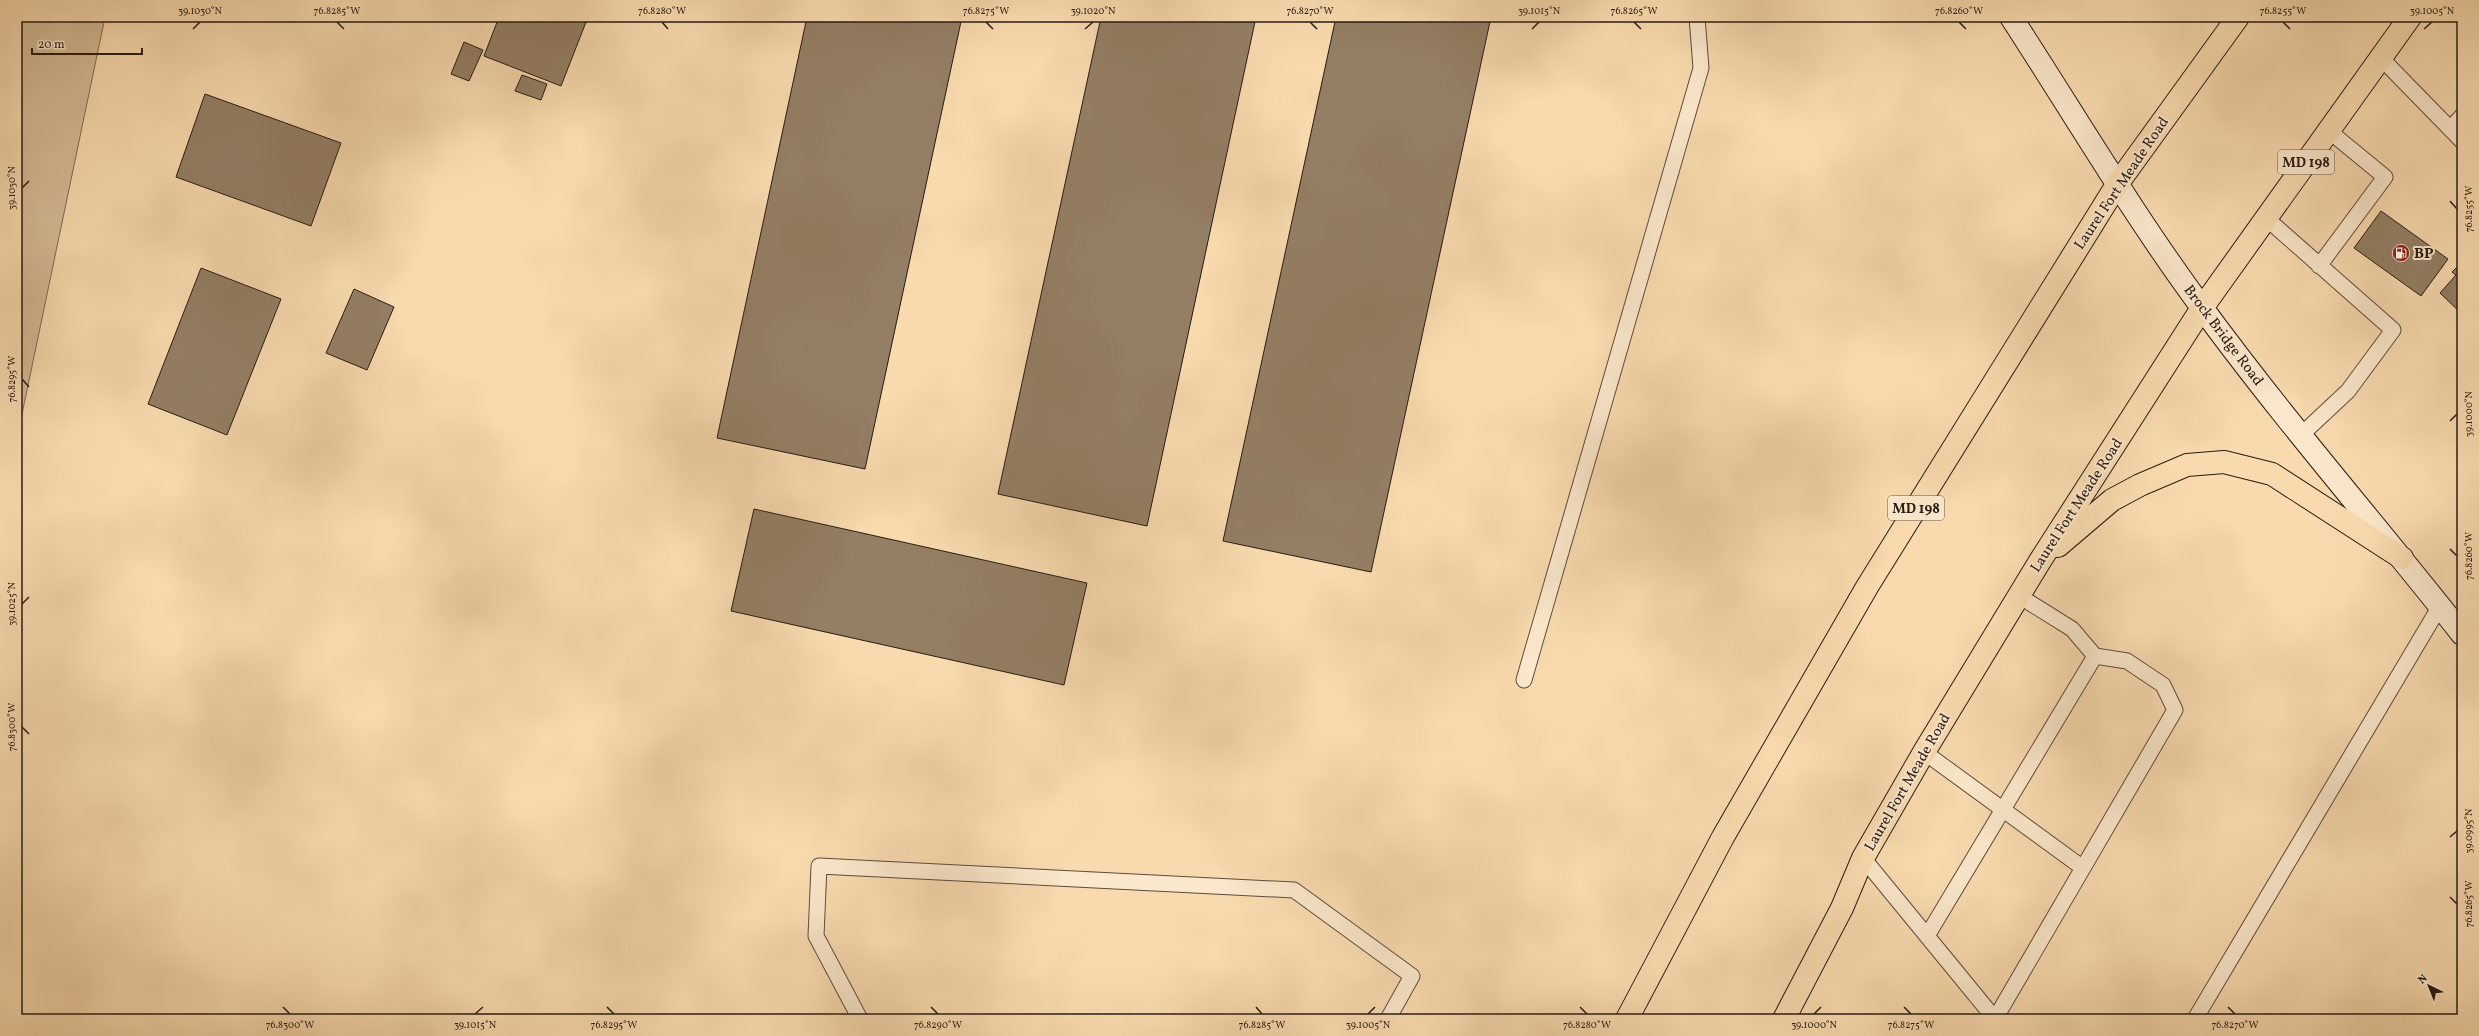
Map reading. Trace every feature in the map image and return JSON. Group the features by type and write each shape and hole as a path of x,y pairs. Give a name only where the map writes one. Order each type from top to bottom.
{"main road":[{"name":"Laurel Fort Meade Road","path":"1627,1019 1723,837 1867,587 2118,183 2238,17"},
{"name":"Laurel Fort Meade Road","path":"1784,1019 1842,908 1863,858 1924,752 2040,561 2202,308 2410,17"},
{"path":"2040,561 2119,496 2187,465 2224,462 2272,474 2402,558"}],"street":[{"name":"Brock Bridge Road","path":"2011,17 2118,183 2202,308 2301,435 2462,634"}],"lane":[{"path":"1524,680 1701,68 1697,17"},
{"path":"2381,58 2462,141"},
{"path":"2450,129 2462,116"},
{"path":"2320,266 2384,177 2329,131"},
{"path":"2266,218 2393,330 2348,391 2301,435"},
{"path":"1863,858 1995,1019 2174,710 2163,685 2127,661 2095,656 2072,629 2019,596"},
{"path":"2195,1019 2440,606"},
{"path":"1927,936 2095,656"},
{"path":"1924,752 2083,868"},
{"path":"860,1019 816,936 818,866 1294,890 1412,976 1388,1019"}],"shaded area":[{"path":"17,17 105,17 17,438"}],"building":[{"path":"499,17 588,17 561,86 484,56"},
{"path":"807,17 962,17 865,469 717,438"},
{"path":"1101,17 1256,17 1147,526 998,494"},
{"path":"1336,17 1491,17 1371,572 1223,541"},
{"path":"464,42 483,50 469,81 451,74"},
{"path":"522,75 547,84 541,100 515,91"},
{"path":"205,94 341,143 311,226 176,177"},
{"name":"BP","path":"2381,211 2448,259 2421,296 2354,248"},
{"path":"2459,265 2462,267 2462,314 2440,293 2456,275 2452,272"},
{"path":"201,268 281,299 227,435 148,404"},
{"path":"354,289 394,307 367,370 326,353"},
{"path":"754,509 1087,583 1064,685 731,611"}],"place":[{"name":"BP","path":"2401,253"}]}
